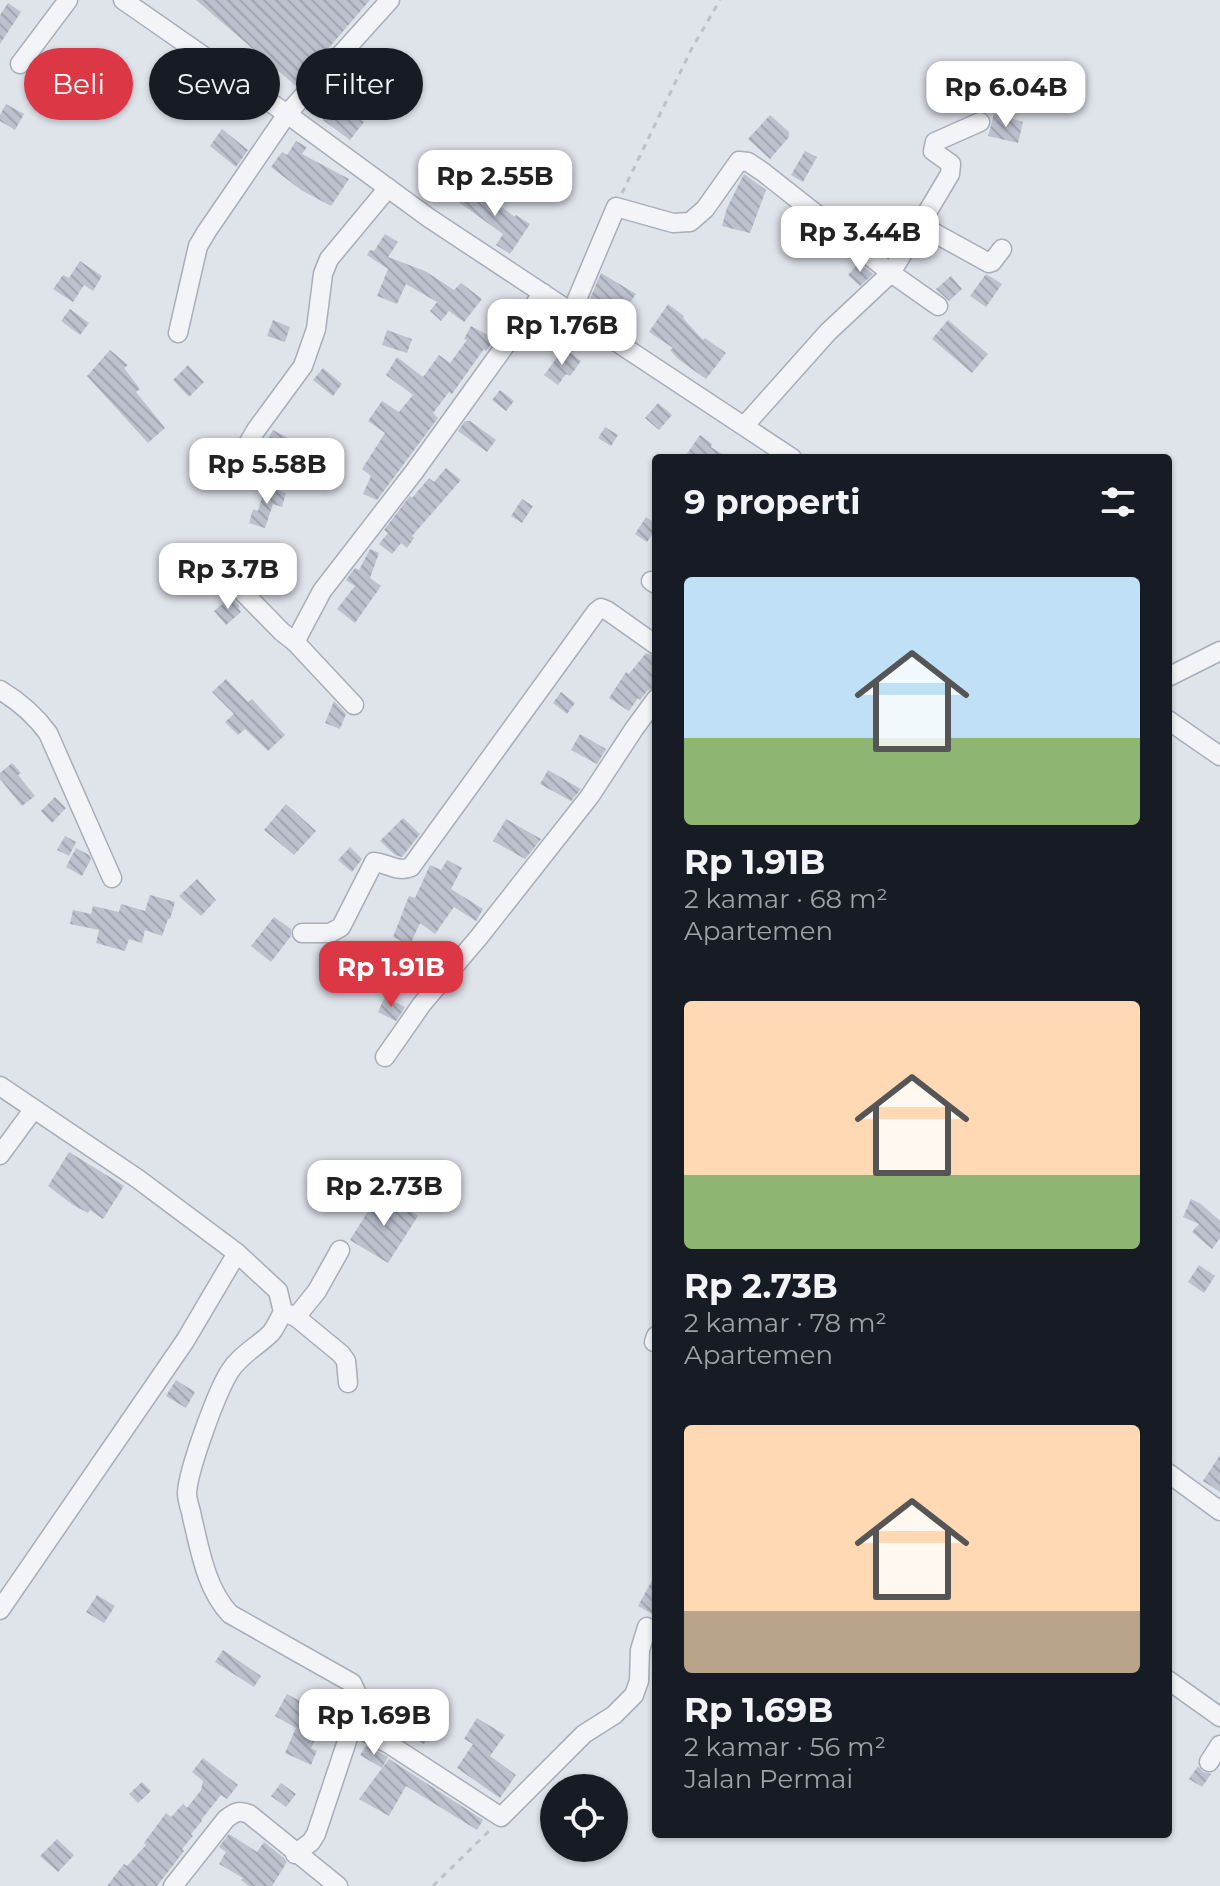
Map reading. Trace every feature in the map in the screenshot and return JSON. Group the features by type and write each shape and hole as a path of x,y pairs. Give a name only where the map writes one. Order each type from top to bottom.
{"street":[{"path":"20,64 68,0"},
{"path":"123,0 388,188 786,454"},
{"path":"178,333 198,246 287,114 390,0"},
{"path":"745,425 828,332 891,273 951,170 951,164 933,151 935,142 980,122"},
{"path":"572,311 616,207 673,223 690,222 713,198 736,163 748,162 938,306"},
{"path":"233,469 256,430 303,366 316,329 323,274 329,259 388,188"},
{"path":"920,225 989,263 1002,249"},
{"path":"295,642 322,591 414,472 543,293"},
{"path":"229,578 354,705"},
{"path":"302,933 330,933 341,927 374,862 395,869 411,867 596,612 601,608 608,611 652,642"},
{"path":"1172,675 1220,651"},
{"path":"0,690 23,704 48,733 112,878"},
{"path":"385,1057 422,1004 590,796 652,704"},
{"path":"1172,723 1220,756"},
{"path":"0,1086 115,1163 266,1277 278,1291 289,1314 341,1354 349,1371 348,1383"},
{"path":"0,1155 33,1110"},
{"path":"295,1854 316,1834 358,1703 352,1683 230,1614 222,1606 198,1548 187,1489 201,1441 230,1370 317,1291 340,1250"},
{"path":"0,1610 185,1341 237,1253"},
{"path":"1172,1476 1220,1511"},
{"path":"352,1725 389,1744 501,1817 584,1734 614,1715 634,1695 639,1681 640,1650 647,1627"},
{"path":"1172,1683 1220,1717"},
{"path":"1209,1762 1220,1745"},
{"path":"183,1882 226,1819 234,1812 241,1811 249,1814 338,1886"}],"path":[{"path":"616,207 691,50 720,0"},
{"path":"433,1886 501,1817"}],"building":[{"path":"196,0 370,0 329,48 296,48 296,86 280,72 280,48 252,48"},
{"path":"8,3 21,12 0,44 0,15"},
{"path":"6,104 24,114 15,130 0,121"},
{"path":"994,114 1023,122 1018,143 988,136"},
{"path":"770,115 789,132 789,137 770,159 748,139"},
{"path":"323,120 364,122 350,140"},
{"path":"222,129 248,150 236,167 210,146"},
{"path":"296,141 307,147 302,154 349,179 331,206 301,190 271,167 282,152 287,155"},
{"path":"805,151 817,157 803,182 791,175"},
{"path":"744,174 766,190 750,233 722,226 727,208"},
{"path":"470,184 515,217 530,224 510,254 496,245 503,234 457,201"},
{"path":"904,213 911,216 896,242 889,238"},
{"path":"385,234 398,242 388,257 425,271 454,290 461,283 482,299 464,322 449,311 441,321 430,311 437,302 406,284 397,304 377,296 388,269 367,255 370,250 374,251"},
{"path":"80,261 102,276 93,291 84,285 73,302 53,289 63,275 69,278"},
{"path":"859,263 873,274 860,286 848,275"},
{"path":"601,273 636,294 618,319 589,301"},
{"path":"986,274 1002,284 986,307 970,296"},
{"path":"951,276 962,289 949,301 936,289"},
{"path":"668,304 684,316 703,340 705,338 726,353 706,379 678,359 670,350 673,348 649,332"},
{"path":"70,309 89,323 80,335 61,321"},
{"path":"273,320 290,327 285,342 267,336"},
{"path":"948,320 988,354 972,373 932,339"},
{"path":"471,326 495,339 433,413 438,418 377,500 363,494 371,476 362,469 385,433 368,421 382,401 399,412 413,395 386,375 397,357 423,377 439,355 450,363 467,340 464,339"},
{"path":"387,330 412,339 407,353 382,345"},
{"path":"564,348 581,361 570,376 566,374 558,385 544,375"},
{"path":"110,350 128,365 124,368 140,389 136,392 165,428 148,443 87,376"},
{"path":"188,365 204,382 189,397 173,380"},
{"path":"323,368 342,384 333,396 313,380"},
{"path":"500,390 514,401 506,411 492,400"},
{"path":"658,403 672,415 659,430 645,418"},
{"path":"465,421 470,421 496,440 487,452 458,431"},
{"path":"605,427 618,435 611,446 598,438"},
{"path":"273,430 299,444 291,459 265,445"},
{"path":"700,435 722,454 687,454"},
{"path":"217,457 221,469 203,478 197,467"},
{"path":"446,468 461,480 412,536 414,538 407,548 401,543 392,554 379,544 388,533 384,530 410,496 412,498 429,478 434,482"},
{"path":"265,486 286,493 282,507 273,504 265,528 249,523 253,509 258,511"},
{"path":"522,499 533,506 522,523 511,516"},
{"path":"646,517 652,521 652,535 647,542 635,534"},
{"path":"279,543 295,551 289,562 273,555"},
{"path":"370,549 379,553 370,578 381,586 355,623 337,609 355,586 346,580 355,568 359,570"},
{"path":"261,570 271,581 259,591 248,581"},
{"path":"231,597 241,612 226,625 214,611"},
{"path":"646,653 652,655 652,689 640,700 638,698 629,711 609,698 626,672 629,674"},
{"path":"226,679 248,702 252,699 285,735 268,751 245,729 238,735 225,722 234,714 212,692"},
{"path":"561,692 575,703 567,714 553,703"},
{"path":"334,701 346,714 340,729 325,723"},
{"path":"580,734 606,749 597,764 571,750"},
{"path":"12,763 35,796 22,806 0,779 0,773"},
{"path":"548,770 581,789 571,801 540,784"},
{"path":"55,797 66,808 52,823 41,811"},
{"path":"286,804 316,831 294,855 264,830"},
{"path":"403,818 420,834 402,857 395,855 380,841"},
{"path":"506,819 541,839 525,859 493,841"},
{"path":"65,836 76,842 69,856 57,850"},
{"path":"350,847 362,859 352,872 338,860"},
{"path":"76,848 91,859 82,876 66,867"},
{"path":"447,860 462,868 451,889 483,909 476,921 454,907 435,934 420,923 410,945 393,937 409,896 415,898 430,865 441,870"},
{"path":"197,879 216,900 201,916 179,896"},
{"path":"150,895 175,902 170,919 162,936 145,930 142,943 129,939 125,951 96,943 99,930 70,924 73,910 91,914 93,906 119,912 121,904 145,911"},
{"path":"274,917 291,929 291,936 271,962 251,946"},
{"path":"385,997 405,1007 396,1021 378,1012"},
{"path":"69,1152 124,1186 103,1219 90,1210 88,1213 73,1205 48,1186"},
{"path":"380,1192 418,1216 388,1263 350,1240"},
{"path":"1191,1199 1220,1221 1220,1238 1212,1249 1192,1232 1199,1224 1183,1217"},
{"path":"1199,1265 1215,1276 1204,1293 1188,1282"},
{"path":"176,1380 195,1392 186,1408 166,1396"},
{"path":"1220,1455 1220,1492 1203,1481"},
{"path":"652,1580 652,1614 638,1606"},
{"path":"97,1595 115,1606 104,1623 86,1612"},
{"path":"223,1650 261,1676 254,1687 215,1662"},
{"path":"394,1693 407,1701 402,1709 433,1729 424,1744 380,1717"},
{"path":"287,1694 328,1716 311,1748 317,1751 311,1765 285,1753 296,1728 275,1716"},
{"path":"477,1718 505,1735 490,1756 516,1775 500,1798 457,1768 473,1744 464,1739"},
{"path":"366,1746 388,1757 382,1768 360,1755"},
{"path":"203,1758 238,1785 227,1799 221,1795 157,1886 107,1886 124,1864 127,1866 146,1845 144,1843 166,1813 171,1817 183,1804 187,1808 201,1790 203,1781 192,1772"},
{"path":"389,1759 483,1820 477,1830 406,1786 389,1816 359,1799"},
{"path":"1198,1766 1203,1772 1211,1774 1202,1787 1189,1779"},
{"path":"142,1782 151,1791 138,1803 129,1794"},
{"path":"281,1783 296,1794 286,1807 271,1796"},
{"path":"229,1834 257,1852 264,1842 284,1858 287,1862 272,1886 249,1886 241,1880 243,1878 219,1864 226,1852 219,1847"},
{"path":"57,1839 74,1855 58,1872 40,1856"}]}
